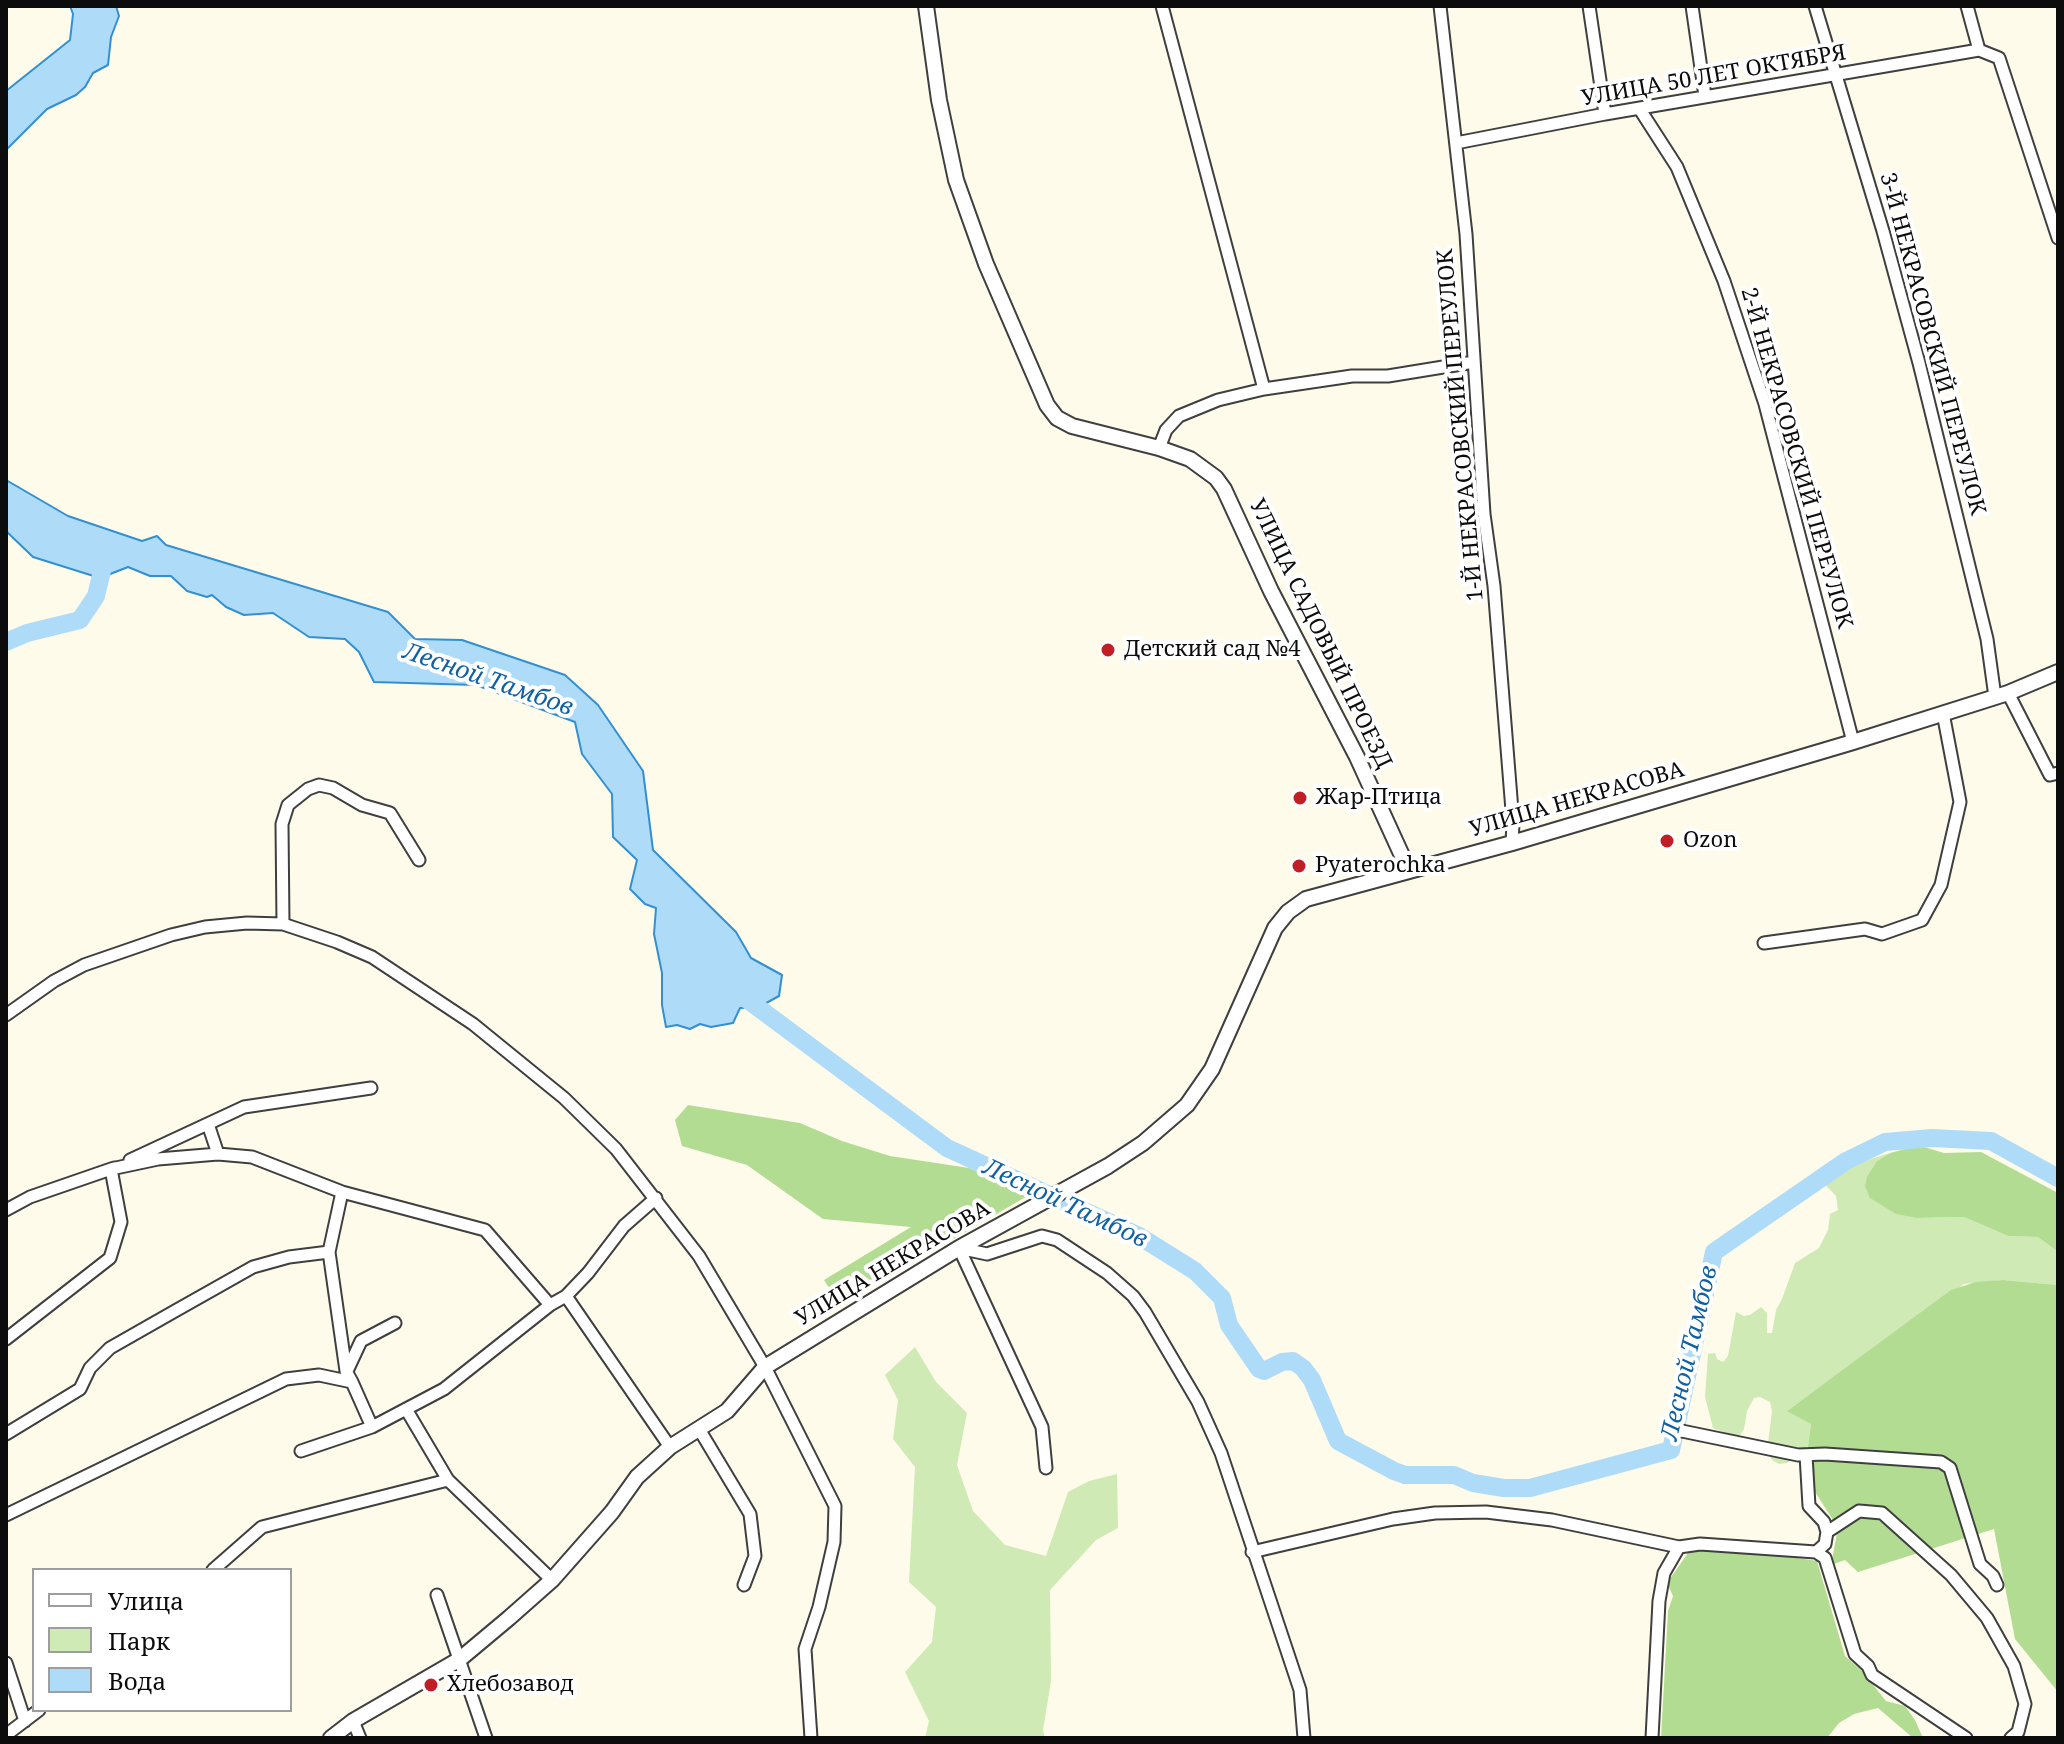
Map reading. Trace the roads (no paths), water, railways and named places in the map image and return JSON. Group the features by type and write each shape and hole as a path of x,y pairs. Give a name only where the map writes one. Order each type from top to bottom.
{"street":[{"name":"УЛИЦА САДОВЫЙ ПРОЕЗД","path":"926,6 939,100 956,180 986,264 1043,398 1057,418 1072,426 1159,448 1200,465 1216,478 1357,757 1409,871"},
{"path":"1162,6 1264,389"},
{"name":"1-Й НЕКРАСОВСКИЙ ПЕРЕУЛОК","path":"1440,6 1466,234 1484,514 1495,590 1512,843"},
{"path":"1589,6 1605,114"},
{"path":"1692,6 1705,96"},
{"name":"3-Й НЕКРАСОВСКИЙ ПЕРЕУЛОК","path":"1815,6 1919,363 2002,695 2054,774"},
{"path":"1967,6 1979,50 1999,58 2058,238"},
{"name":"УЛИЦА 50 ЛЕТ ОКТЯБРЯ","path":"1456,143 1705,96 1979,50"},
{"name":"2-Й НЕКРАСОВСКИЙ ПЕРЕУЛОК","path":"1639,108 1677,167 1724,281 1765,404 1853,742"},
{"path":"1159,448 1173,421 1187,411 1218,400 1264,389 1352,376 1388,376 1474,362"},
{"name":"УЛИЦА НЕКРАСОВА","path":"331,1738 353,1721 460,1659 552,1580 612,1512 637,1477 670,1447 727,1411 765,1367 959,1248 1108,1166 1143,1143 1187,1105 1212,1069 1275,928 1288,912 1306,899 1512,843 1853,742 2002,695 2058,672"},
{"path":"1764,943 1865,929 1882,934 1922,920 1941,885 1960,802 1943,713"},
{"path":"283,924 282,824 288,805 308,789 319,785 333,788 362,805 390,813 419,860"},
{"path":"6,1015 54,981 84,965 171,935 205,927 283,924 372,957 473,1024 564,1098 616,1149 699,1256 765,1367 835,1506 834,1542 819,1607 805,1649 811,1738"},
{"path":"6,1210 30,1197 111,1169 244,1107 371,1088"},
{"path":"208,1124 218,1154"},
{"path":"111,1169 158,1159 218,1154 252,1157 342,1192 485,1230 550,1305"},
{"path":"6,1339 110,1258 121,1222 111,1169"},
{"path":"342,1192 329,1252 349,1376 372,1427"},
{"path":"301,1451 372,1427 444,1389 550,1305 566,1296 624,1226 656,1198"},
{"path":"959,1248 987,1254 1042,1236 1057,1240 1107,1273 1133,1296 1160,1335 1198,1402 1221,1453 1300,1690 1304,1738"},
{"path":"959,1248 1042,1427 1046,1468"},
{"path":"6,1434 80,1389 90,1368 110,1348 162,1318 253,1267 289,1257 329,1252"},
{"path":"566,1296 670,1447"},
{"path":"349,1376 361,1341 395,1323"},
{"path":"6,1515 286,1379 319,1375 349,1376"},
{"path":"406,1409 448,1480 552,1580"},
{"path":"699,1429 750,1514 755,1556 744,1585"},
{"path":"1677,1430 1806,1455 1941,1462 1950,1468 1980,1564 1993,1576 1997,1585"},
{"path":"1806,1455 1809,1506 1824,1522 1827,1532 1825,1544 1816,1552"},
{"path":"215,1568 262,1527 448,1480"},
{"path":"1827,1532 1859,1511 1882,1513 1951,1575 1987,1618 2014,1666 2025,1704 2018,1732 2011,1738"},
{"path":"1252,1552 1393,1519 1435,1513 1486,1512 1552,1520 1679,1547 1700,1544 1816,1552 1825,1558 1855,1654 1868,1666 1872,1675 1966,1738"},
{"path":"1652,1738 1659,1601 1664,1573 1679,1547"},
{"path":"437,1595 486,1738"},
{"path":"6,1663 25,1721"},
{"path":"6,1735 36,1712"},
{"path":"353,1721 360,1738"}],"water":[{"path":"70,6 116,6 119,16 111,37 108,65 93,73 76,95 47,109 6,150 6,91 70,40 73,14"},
{"path":"6,480 68,516 142,541 157,536 166,545 388,612 415,639 462,640 565,675 598,705 643,771 653,850 736,932 751,958 782,975 779,996 759,1007 740,1008 733,1023 711,1027 700,1024 690,1029 677,1025 666,1027 662,973 654,934 656,908 645,904 630,889 637,860 613,837 612,794 582,754 575,722 476,685 374,682 359,652 345,639 309,637 273,613 244,615 226,607 212,595 207,597 187,591 171,576 150,576 128,567 100,578 33,557 6,531"}],"waterway":[{"path":"6,642 27,633 80,620 96,596 106,554"},
{"name":"Лесной Тамбов","path":"737,992 947,1148 1139,1236 1195,1271 1222,1298 1229,1325 1259,1369 1264,1371 1282,1362 1293,1361 1303,1368 1312,1380 1338,1441 1405,1475 1454,1475 1473,1483 1530,1488 1671,1450 1714,1252 1846,1161 1885,1142 1932,1138 1991,1141 2058,1178"}],"place":[{"name":"Детский сад №4","path":"1108,650"},
{"name":"Жар-Птица","path":"1300,798"},
{"name":"Ozon","path":"1667,841"},
{"name":"Pyaterochka","path":"1299,866"},
{"name":"Хлебозавод","path":"431,1685"}]}
